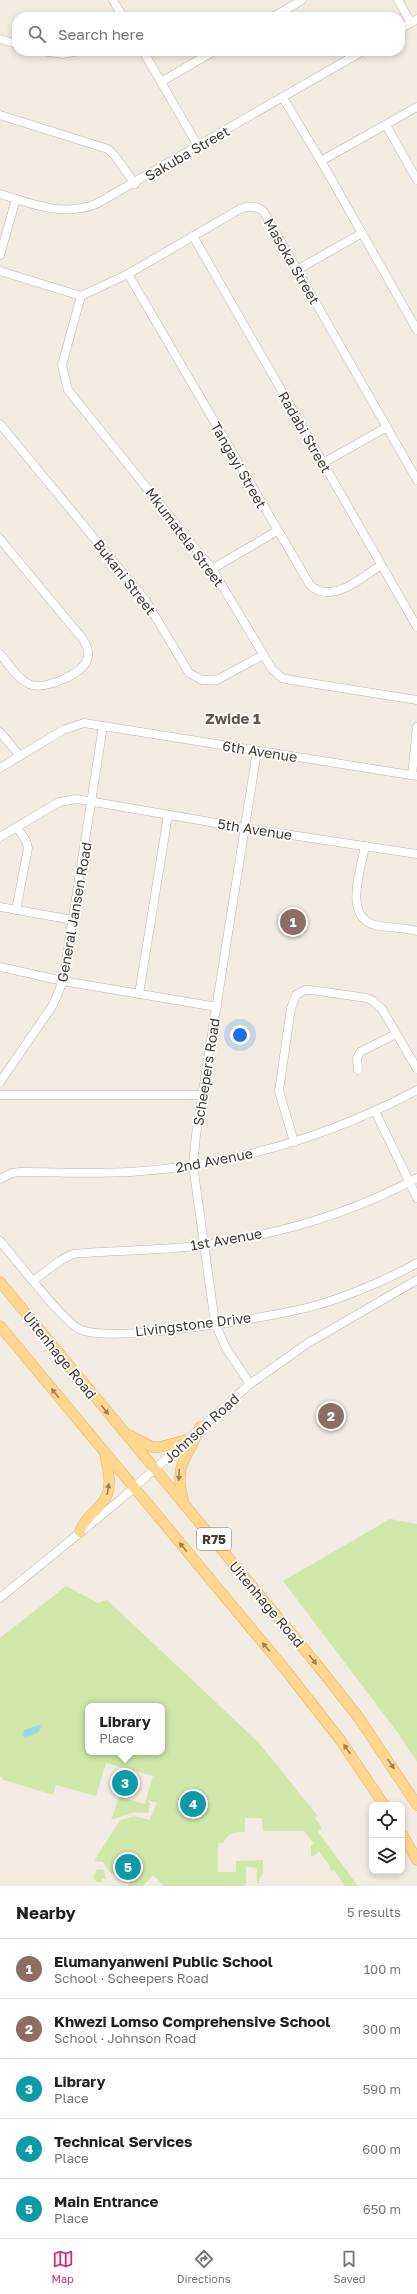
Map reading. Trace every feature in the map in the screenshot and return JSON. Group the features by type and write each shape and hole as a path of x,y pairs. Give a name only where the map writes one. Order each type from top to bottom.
{"main road":[{"name":"Uitenhage Road","path":"0,1282 124,1433 185,1504 359,1718 417,1805"},
{"name":"Uitenhage Road","path":"0,1326 317,1710 382,1802"},
{"path":"185,1504 180,1487 179,1469 195,1442 200,1427"},
{"path":"124,1433 152,1447 169,1446 186,1440"},
{"path":"80,1532 86,1518 108,1494 109,1482 105,1454"},
{"path":"404,1838 417,1860"}],"street":[{"path":"113,0 120,12"},
{"path":"282,12 302,0"},
{"path":"398,0 414,21 405,26"},
{"path":"0,39 12,43"},
{"path":"146,56 198,146"},
{"path":"161,82 205,56"},
{"name":"Sakuba Street","path":"0,194 56,210 77,210 96,204 135,184 354,56"},
{"path":"282,98 321,161 417,330"},
{"path":"321,161 417,107"},
{"path":"0,115 108,149 115,156 135,184"},
{"path":"386,125 417,180"},
{"path":"0,254 16,198"},
{"name":"Masoka Street","path":"81,296 128,274 240,209 254,207 264,212 417,480"},
{"path":"297,270 362,233"},
{"name":"Radabi Street","path":"193,236 417,627"},
{"path":"0,271 81,296"},
{"name":"Tangayi Street","path":"128,274 304,577 314,589 321,593 336,592 382,565"},
{"name":"Mkumatela Street","path":"81,296 62,366 68,390 212,569 263,655 277,674 291,680 417,700"},
{"name":"Bukani Street","path":"0,424 146,601 189,673 202,680 217,680 263,655"},
{"path":"324,463 387,427"},
{"path":"212,569 277,531"},
{"path":"0,539 82,638 88,650 85,664 79,669 52,685 43,687 27,683 0,654"},
{"name":"6th Avenue","path":"0,768 70,726 84,723 414,776"},
{"name":"General Jansen Road","path":"0,1082 53,1004 63,981 93,803 103,726"},
{"path":"414,776 417,727"},
{"path":"0,732 20,756"},
{"name":"Scheepers Road","path":"250,1384 226,1348 215,1323 193,1165 257,751"},
{"name":"5th Avenue","path":"0,837 59,802 77,799 93,803 245,828 417,854"},
{"path":"139,994 168,815"},
{"path":"16,910 28,848 26,841 17,827"},
{"path":"365,846 356,900 359,915 367,922 376,925 417,931"},
{"path":"0,907 73,920"},
{"path":"0,967 63,981 217,1007"},
{"path":"294,1142 279,1091 291,1008 296,995 304,990 367,998 373,1001 382,1009 417,1069"},
{"path":"358,1070 357,1058 360,1052 396,1034"},
{"name":"2nd Avenue","path":"0,1179 20,1172 130,1172 193,1165 236,1157 294,1142 375,1111 417,1090"},
{"path":"0,1096 203,1096"},
{"path":"375,1111 413,1180 417,1198"},
{"name":"1st Avenue","path":"34,1280 61,1260 73,1254 203,1245 304,1222 356,1205 413,1180"},
{"name":"Livingstone Drive","path":"0,1241 66,1319 80,1329 102,1333 151,1331 215,1323 317,1305 417,1263"},
{"name":"Johnson Road","path":"0,1598 133,1488 250,1384 308,1343 417,1280"}],"green space":[{"path":"390,1519 417,1524 417,1762 398,1733 283,1581"},
{"path":"66,1586 98,1603 107,1600 258,1742 318,1816 314,1817 322,1828 318,1832 358,1886 345,1886 334,1870 331,1871 330,1866 318,1851 317,1854 311,1857 311,1845 314,1844 304,1831 263,1831 262,1818 245,1818 245,1832 232,1833 223,1843 218,1843 218,1872 236,1872 236,1861 263,1860 263,1873 257,1884 257,1868 246,1867 246,1884 243,1886 164,1886 153,1875 143,1886 128,1886 138,1856 124,1853 120,1868 112,1875 103,1862 94,1861 120,1820 134,1816 149,1820 157,1803 147,1800 150,1803 148,1813 134,1812 111,1820 119,1797 145,1804 153,1776 106,1763 96,1796 56,1785 53,1795 4,1780 0,1776 0,1638"},
{"path":"97,1869 104,1870 106,1879 102,1879 102,1882 97,1882 93,1877"}],"water":[{"path":"39,1725 41,1726 39,1732 26,1737 23,1735 24,1730"}],"place":[{"name":"Elumanyanweni Public School","path":"293,922"},
{"name":"Khwezi Lomso Comprehensive School","path":"331,1416"},
{"name":"Library","path":"125,1783"},
{"name":"Technical Services","path":"193,1804"},
{"name":"Main Entrance","path":"128,1867"}],"district":[{"name":"Zwide 1","path":"233,718"}]}
